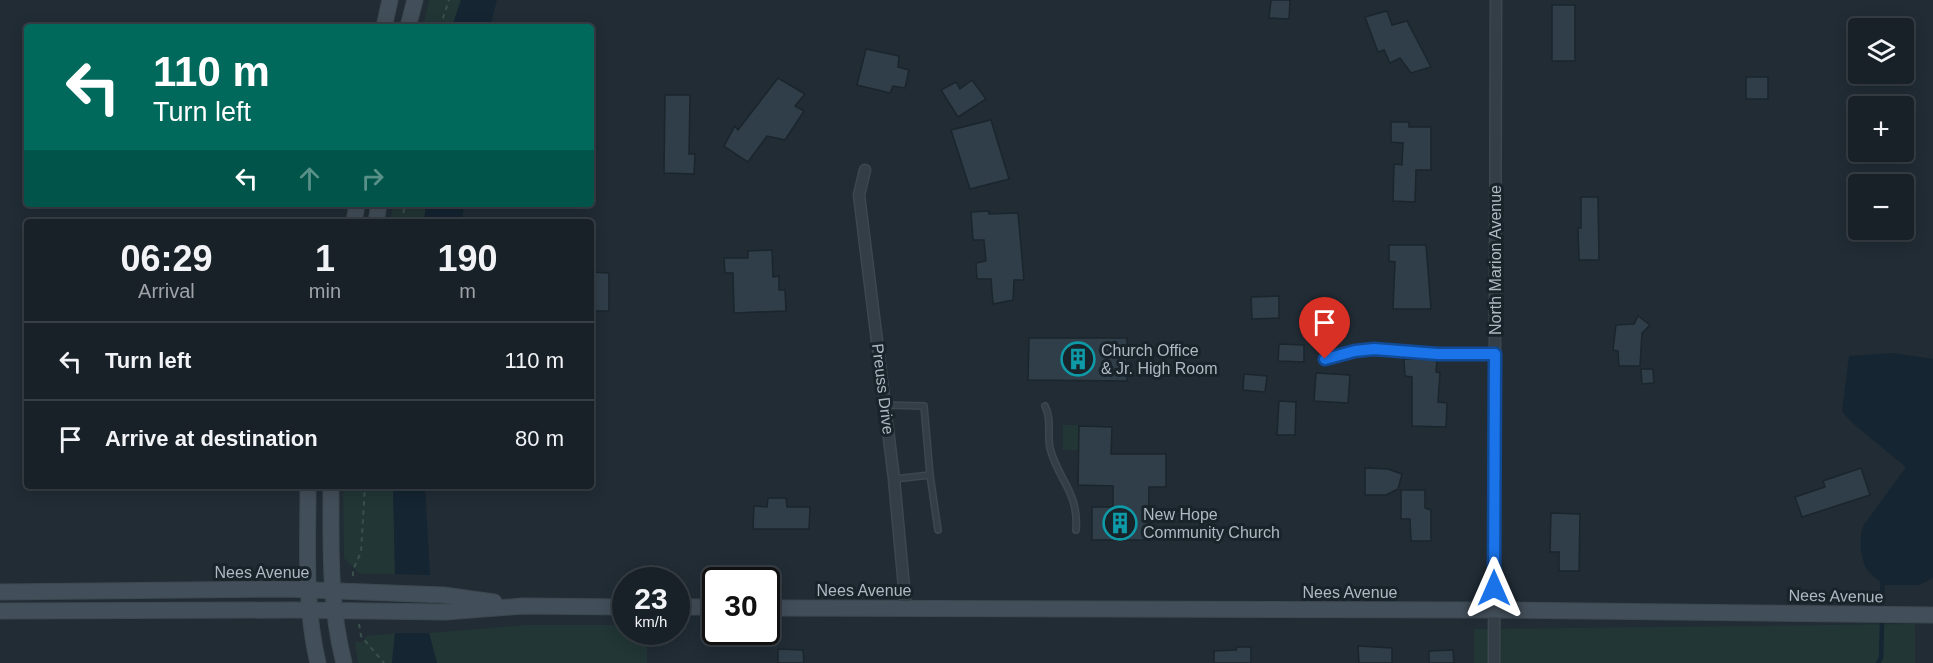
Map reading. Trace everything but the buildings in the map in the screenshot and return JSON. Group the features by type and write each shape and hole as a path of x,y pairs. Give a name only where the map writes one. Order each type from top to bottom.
{"main road":[{"path":"385,24 390,0"},
{"path":"409,24 415,0"},
{"path":"308,489 309,611 318,663"},
{"path":"331,489 333,592 344,663"},
{"name":"Nees Avenue","path":"0,592 308,590 443,595 523,606"},
{"name":"Nees Avenue","path":"0,611 445,612 523,606 612,607"},
{"name":"Nees Avenue","path":"780,608 1494,610 1933,615"}],"street":[{"name":"North Marion Avenue","path":"1494,663 1496,0"},
{"name":"Preuss Drive","path":"865,170 859,195 894,479 906,609"}],"lane":[{"path":"1325,359 1355,351 1374,349 1438,354 1495,354"},
{"path":"885,405 924,406 930,476 938,530"},
{"path":"1045,406 1048,413 1050,448 1074,499 1077,511 1076,530"},
{"path":"894,479 930,476"}],"path":[{"path":"441,24 449,0"},
{"path":"353,570 361,552 365,489"},
{"path":"361,636 384,663"}],"green space":[{"path":"429,0 461,0 453,24 424,24"},
{"path":"392,207 426,207 424,219 390,219"},
{"path":"1063,425 1078,425 1078,450 1063,450"},
{"path":"343,489 393,489 395,574 360,574 344,558"},
{"path":"1915,624 1915,663 1474,663 1474,629"},
{"path":"524,625 612,625 612,645 647,645 647,663 437,663 429,633"},
{"path":"395,633 392,663 358,663 355,642 362,642 367,636"}],"water":[{"path":"461,0 497,0 491,24 453,24"},
{"path":"426,207 464,207 462,219 424,219"},
{"path":"1893,353 1933,359 1933,578 1919,585 1884,585 1865,566 1861,549 1863,526 1906,467 1842,412 1849,356"},
{"path":"393,489 425,489 430,575 395,574"},
{"path":"395,633 429,633 437,663 392,663"}],"waterway":[{"path":"1882,597 1883,580"},
{"path":"1878,663 1881,658 1882,623"}],"place":[{"name":"Church Office & Jr. High Room","path":"1078,359"},
{"name":"New Hope Community Church","path":"1120,523"}],"route":[{"path":"1325,359 1355,351 1374,349 1438,354 1495,354 1494,588"}]}
